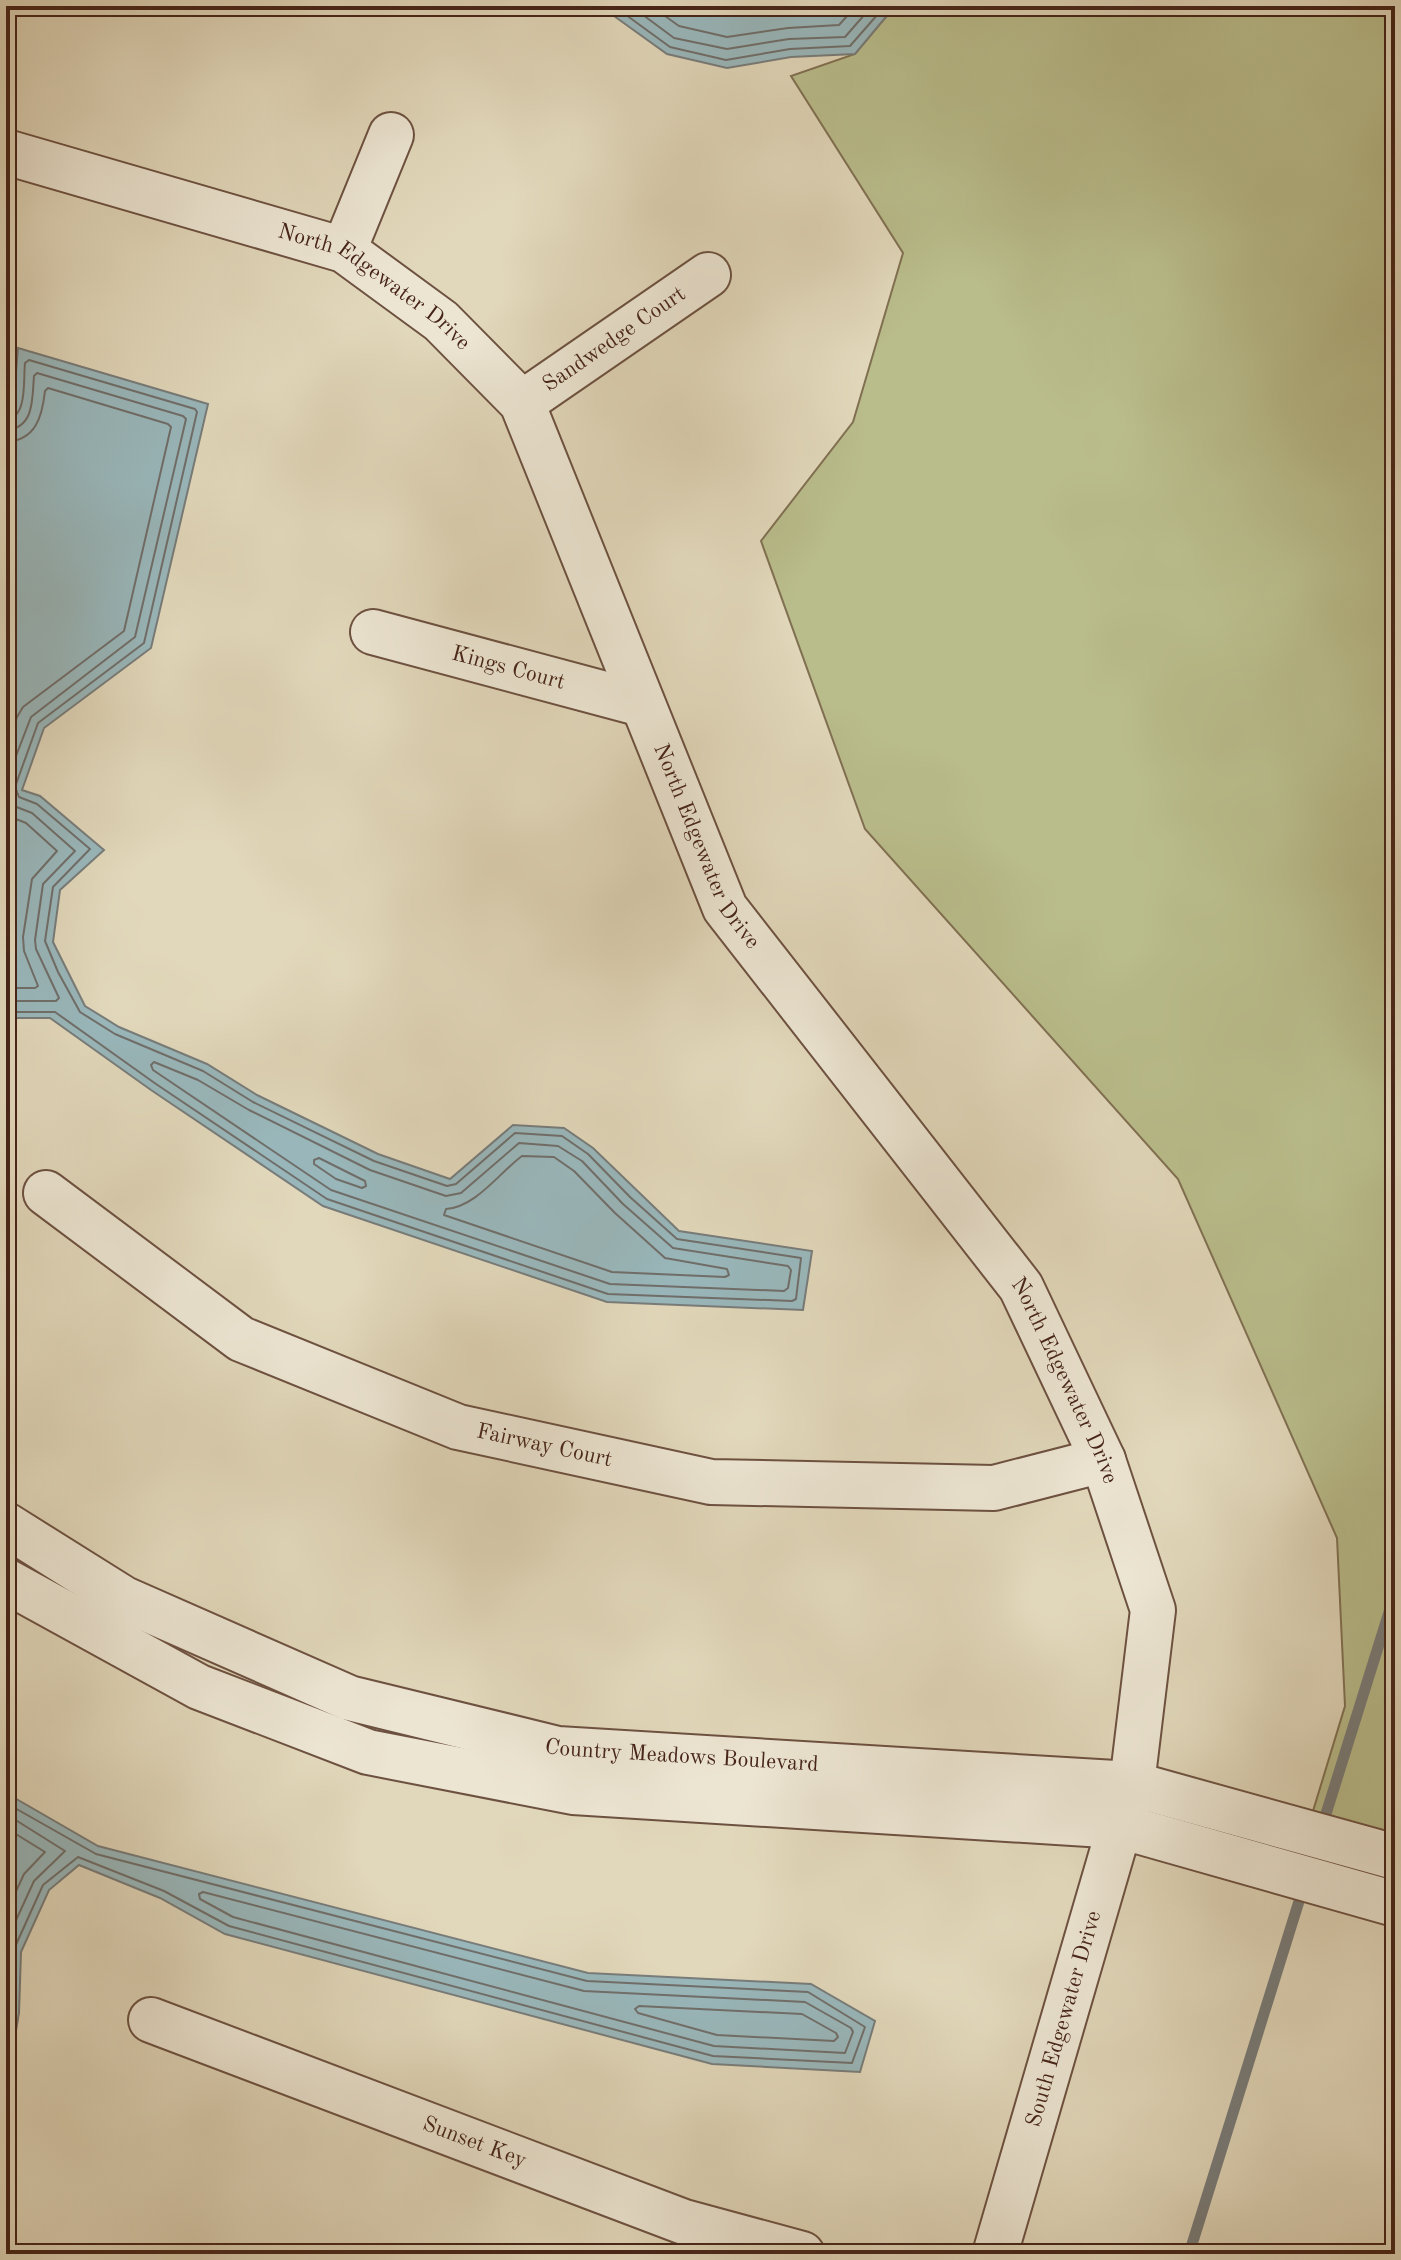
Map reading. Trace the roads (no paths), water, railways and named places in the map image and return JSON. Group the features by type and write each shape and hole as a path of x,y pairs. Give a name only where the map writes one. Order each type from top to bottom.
{"street":[{"path":"344,250 391,135"},
{"name":"North Edgewater Drive","path":"6,152 344,250 441,321 522,403 725,908 1021,1287 1103,1460 1153,1610 1132,1784"},
{"name":"Sandwedge Court","path":"522,403 708,275"},
{"name":"Kings Court","path":"373,632 642,704"},
{"name":"Fairway Court","path":"46,1193 241,1339 458,1427 711,1482 994,1488 1103,1460"},
{"name":"Country Meadows Boulevard","path":"6,1525 124,1599 340,1694 558,1749 1132,1784 1395,1857"},
{"name":"Country Meadows Boulevard","path":"6,1581 199,1687 368,1752 573,1792 1120,1826 1395,1904"},
{"path":"327,1736 340,1694"},
{"name":"South Edgewater Drive","path":"995,2254 1132,1784"},
{"name":"Sunset Key","path":"151,2020 680,2238 802,2254"}],"water":[{"path":"612,6 895,6 855,54 791,57 727,68 667,54 614,16"},
{"path":"18,348 208,404 151,648 44,728 22,790 40,796 104,850 60,890 53,942 85,1006 119,1027 207,1064 257,1095 378,1154 450,1179 513,1125 564,1128 593,1148 679,1231 812,1251 803,1310 607,1302 323,1206 50,1018 11,1018 6,1025 6,414 13,408"},
{"path":"6,1793 98,1846 588,1973 811,1984 875,2021 860,2072 712,2064 225,1934 160,1898 79,1865 49,1890 21,1952 19,2013 11,2060 6,2067"}],"waterway":[{"path":"1325,1817 1395,1593"},
{"path":"1189,2254 1300,1898"}]}
